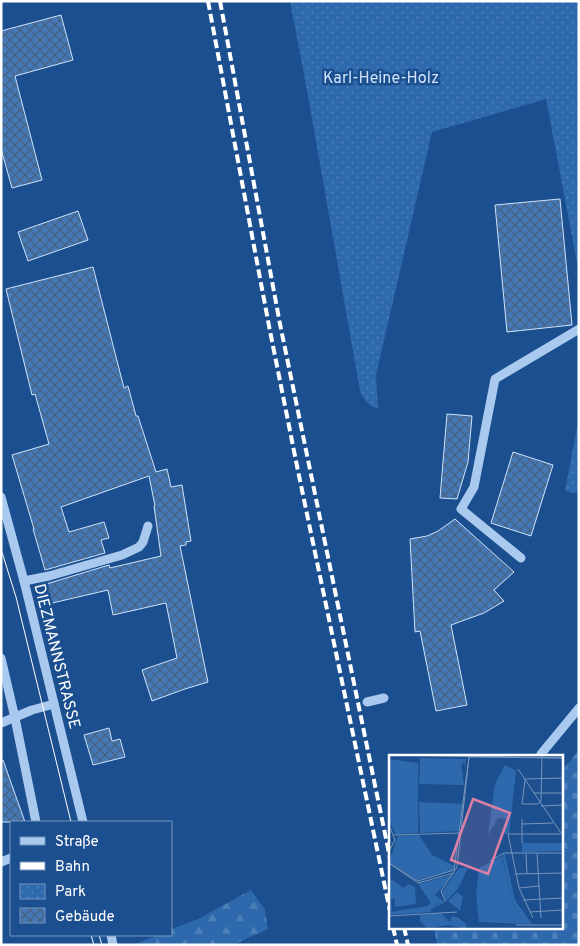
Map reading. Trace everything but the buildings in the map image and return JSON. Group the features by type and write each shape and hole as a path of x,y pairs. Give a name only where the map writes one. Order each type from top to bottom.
{"street":[{"path":"521,558 461,510 474,487 495,379 579,330"},
{"name":"DIEZMANNSTRASSE","path":"1,497 5,521 24,581 83,821"},
{"path":"24,581 49,576 122,555 139,547 143,542 148,526"},
{"path":"1,658 36,821"},
{"path":"367,702 384,698"},
{"path":"1,723 32,710 54,704"},
{"path":"541,754 579,708"}],"green space":[{"name":"Karl-Heine-Holz","path":"290,1 579,1 579,273 546,99 432,132 376,375 378,408 369,405 360,391"},
{"path":"579,417 579,494 565,491"},
{"path":"579,750 579,945 437,945 434,928 562,928 562,771"},
{"path":"251,890 265,910 268,929 233,945 133,945 156,936 172,936 172,929 196,920"}],"tram line":[{"path":"1,549 16,597 71,821"},
{"path":"91,936 94,945"},
{"path":"99,936 102,945"}],"railway":[{"path":"208,1 269,326 389,906"},
{"path":"220,1 280,324 389,853"},
{"path":"393,928 397,945"},
{"path":"404,928 408,945"}]}
